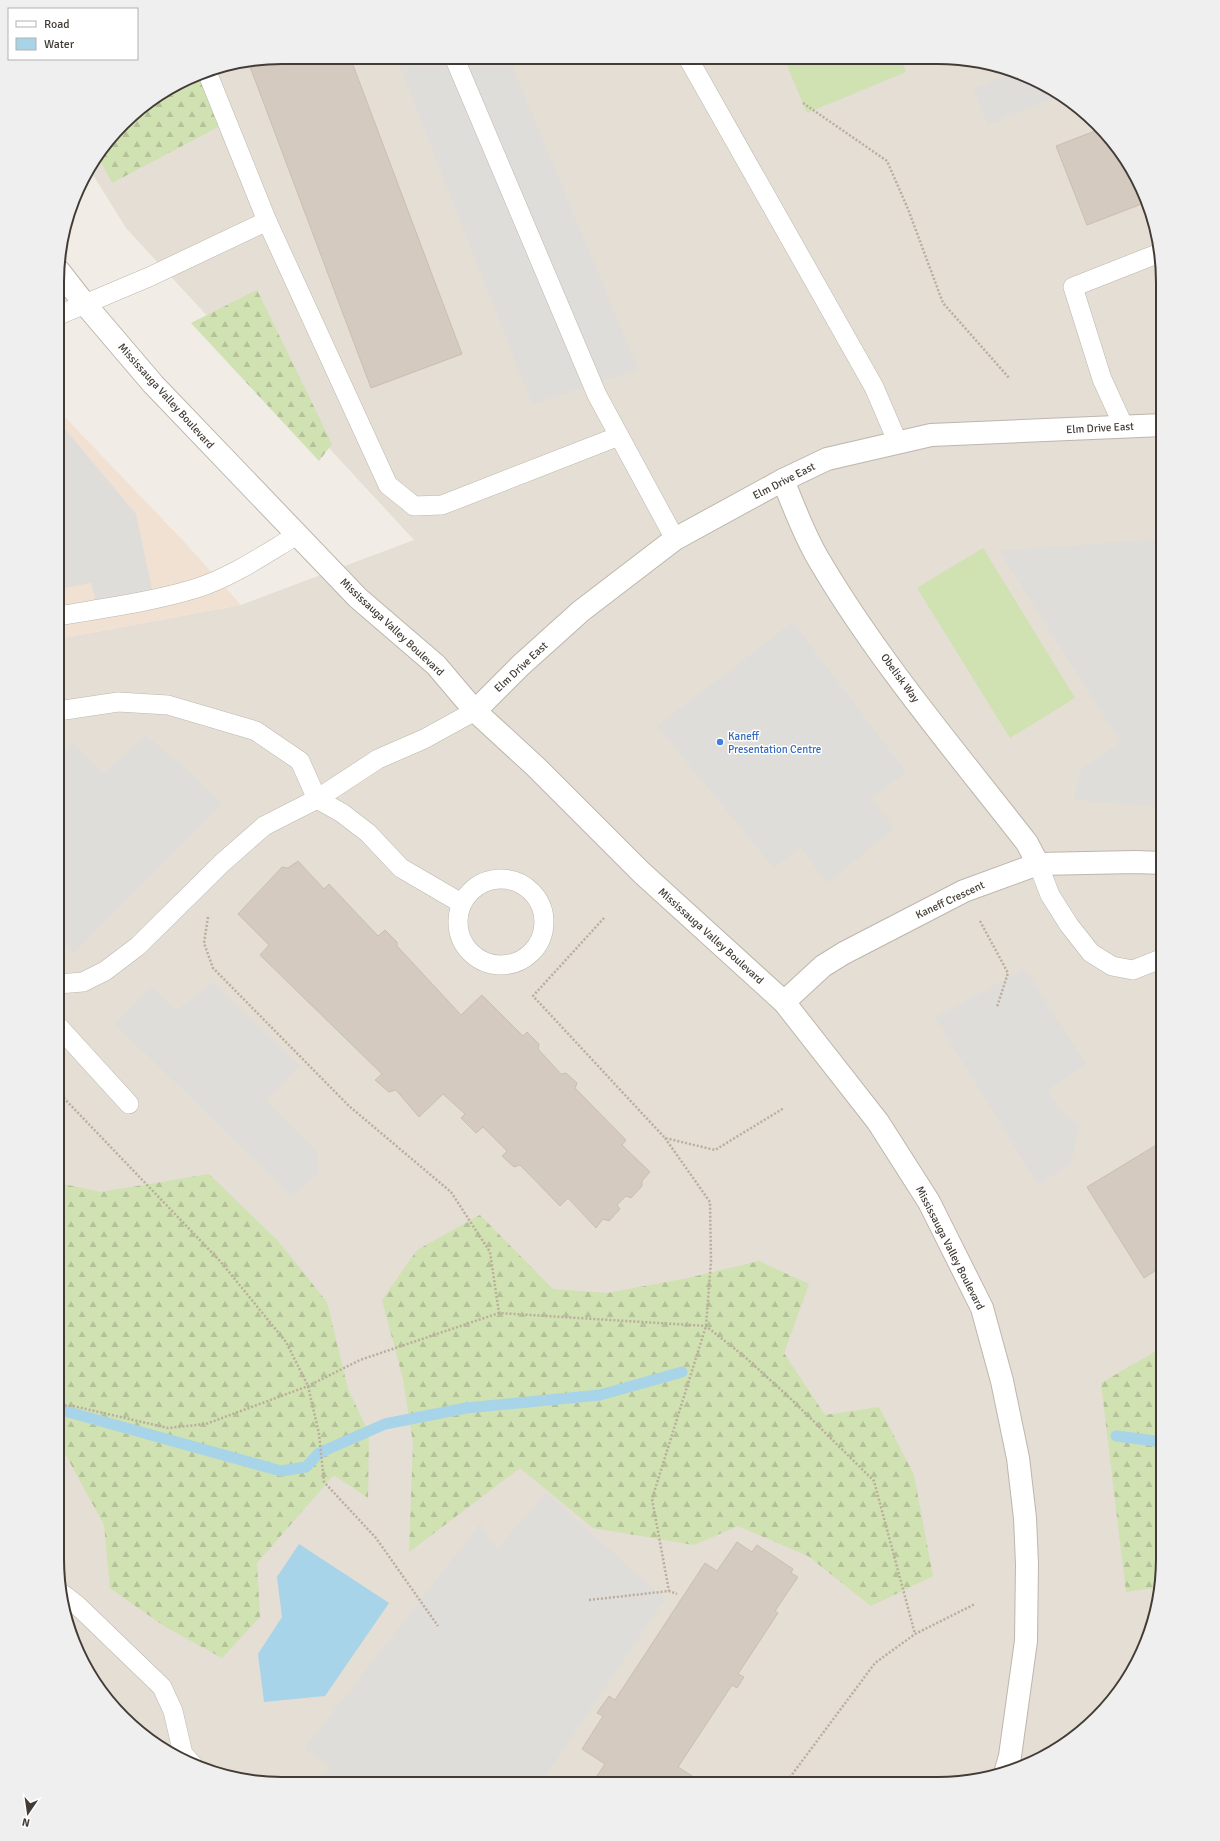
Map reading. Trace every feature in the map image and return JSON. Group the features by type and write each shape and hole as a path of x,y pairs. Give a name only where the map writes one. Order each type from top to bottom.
{"street":[{"name":"Mississauga Valley Boulevard","path":"64,277 153,384 358,598 436,665 475,711 536,767 642,874 784,1002 878,1122 929,1202 982,1308 1002,1381 1018,1458 1025,1518 1027,1564 1026,1642 1010,1756 1007,1765"},
{"name":"Elm Drive East","path":"475,711 521,665 581,611 675,539 783,480 827,459 932,435 1156,425"},
{"name":"Obelisk Way","path":"783,480 813,549 857,619 909,691 1027,843 1038,864"},
{"name":"Kaneff Crescent","path":"784,1002 823,966 844,953 964,891 1038,864 1156,863"}],"lane":[{"path":"457,64 597,395 675,539"},
{"path":"691,64 874,387 898,443"},
{"path":"209,77 267,221 388,485 414,506 442,505 619,436"},
{"path":"64,313 149,277 267,221"},
{"path":"1124,427 1102,379 1073,286 1154,255"},
{"path":"64,615 154,599 198,588 232,573 297,536"},
{"path":"64,710 118,702 168,705 256,731 300,761 317,799 342,813 368,833 401,868 461,903"},
{"path":"64,984 83,982 105,971 138,946 222,863 264,826 317,799 378,759 424,739 475,711"},
{"path":"1038,864 1050,895 1069,925 1091,953 1112,966 1133,970 1156,961"},
{"path":"506,878 523,884 537,897 544,913 544,931 536,948 522,960 505,965 486,963 471,954 460,939 457,921 461,903 472,888 488,880 506,878"},
{"path":"64,1033 129,1104"},
{"path":"67,1597 77,1604 162,1687 174,1711 183,1752"}],"path":[{"path":"803,103 887,161 908,209 943,303 1010,379"},
{"path":"209,912 204,943 213,968 349,1106 451,1192 490,1252 499,1313"},
{"path":"604,918 533,996 665,1138 710,1202 711,1261 706,1326 652,1499 669,1591"},
{"path":"980,921 1008,973 997,1007"},
{"path":"64,1098 220,1261 286,1342 308,1386 319,1434 324,1482 376,1538 438,1626"},
{"path":"665,1138 714,1150 784,1108"},
{"path":"64,1405 74,1406 168,1428 206,1424 308,1386 360,1360 499,1313 706,1326 745,1357 874,1481 915,1634"},
{"path":"589,1600 669,1591 677,1594"},
{"path":"790,1777 875,1663 915,1634 975,1604"}],"shaded area":[{"path":"268,64 952,64 994,71 1047,93 1082,118 1102,138 1127,173 1149,226 1156,268 1156,1573 1149,1615 1127,1668 1102,1703 1082,1723 1047,1748 994,1770 952,1777 268,1777 226,1770 173,1748 138,1723 118,1703 93,1668 71,1615 64,1573 64,638 241,605 414,540 126,228 93,174 118,138 149,109 173,93 226,71"},
{"path":"399,64 511,64 638,369 532,404"},
{"path":"1006,75 1047,93 1054,98 988,125 973,89"},
{"path":"64,416 187,545 241,605 64,638"},
{"path":"64,428 136,514 154,599 98,609 91,583 64,588"},
{"path":"1156,540 1156,806 1074,800 1081,769 1121,743 999,551"},
{"path":"793,622 906,772 872,798 894,828 827,884 800,847 774,868 657,726"},
{"path":"146,736 181,764 222,804 74,953 64,942 64,750 72,743 104,773"},
{"path":"1025,969 1086,1064 1048,1090 1063,1115 1080,1124 1071,1163 1038,1185 935,1017"},
{"path":"212,982 300,1066 266,1101 317,1152 319,1172 293,1197 115,1024 151,986 176,1011"},
{"path":"546,1493 665,1599 545,1777 322,1777 330,1766 304,1749 480,1524 497,1549"}],"green space":[{"path":"787,64 903,64 906,72 807,113"},
{"path":"201,80 218,127 112,183 101,161 118,138 149,109 173,93"},
{"path":"257,290 332,444 319,461 191,323"},
{"path":"983,548 1075,698 1010,738 917,588"},
{"path":"209,1174 278,1241 327,1302 348,1389 369,1433 368,1498 334,1475 257,1563 260,1617 222,1658 164,1626 110,1588 104,1525 64,1452 64,1184 101,1192"},
{"path":"480,1215 553,1289 607,1293 688,1278 759,1261 809,1284 784,1353 825,1415 879,1407 914,1475 933,1576 871,1606 808,1556 738,1526 694,1545 593,1528 520,1468 409,1552 413,1443 403,1379 382,1300 417,1250"},
{"path":"1156,1351 1156,1573 1154,1588 1126,1592 1101,1383"}],"water":[{"path":"299,1544 389,1603 325,1696 264,1702 258,1654 282,1617 277,1577"}],"building":[{"path":"268,64 353,64 462,354 371,388 250,67"},
{"path":"1095,131 1111,149 1127,173 1141,204 1087,225 1056,146"},
{"path":"298,861 324,889 329,884 378,936 385,930 397,942 397,946 461,1015 482,995 523,1036 527,1032 539,1044 538,1049 561,1074 566,1073 577,1083 575,1088 626,1140 622,1145 650,1172 642,1181 642,1186 631,1198 626,1196 617,1205 620,1209 609,1221 603,1219 596,1228 568,1198 560,1206 520,1165 514,1167 502,1156 507,1151 483,1127 476,1133 461,1118 465,1114 443,1094 419,1117 396,1090 389,1092 375,1080 382,1074 260,955 269,945 238,914 282,867 288,868"},
{"path":"1156,1145 1156,1270 1144,1278 1087,1187"},
{"path":"737,1542 752,1552 757,1545 793,1569 791,1573 798,1577 775,1611 778,1613 738,1674 744,1677 737,1688 732,1685 678,1767 694,1777 596,1777 605,1764 582,1749 603,1716 597,1713 609,1696 615,1700 705,1563 717,1571"}],"waterway":[{"path":"64,1411 281,1471 306,1467 319,1453 385,1424 466,1408 600,1395 682,1372"},
{"path":"1116,1436 1156,1441"}],"place":[{"name":"Kaneff Presentation Centre","path":"720,742"}]}
